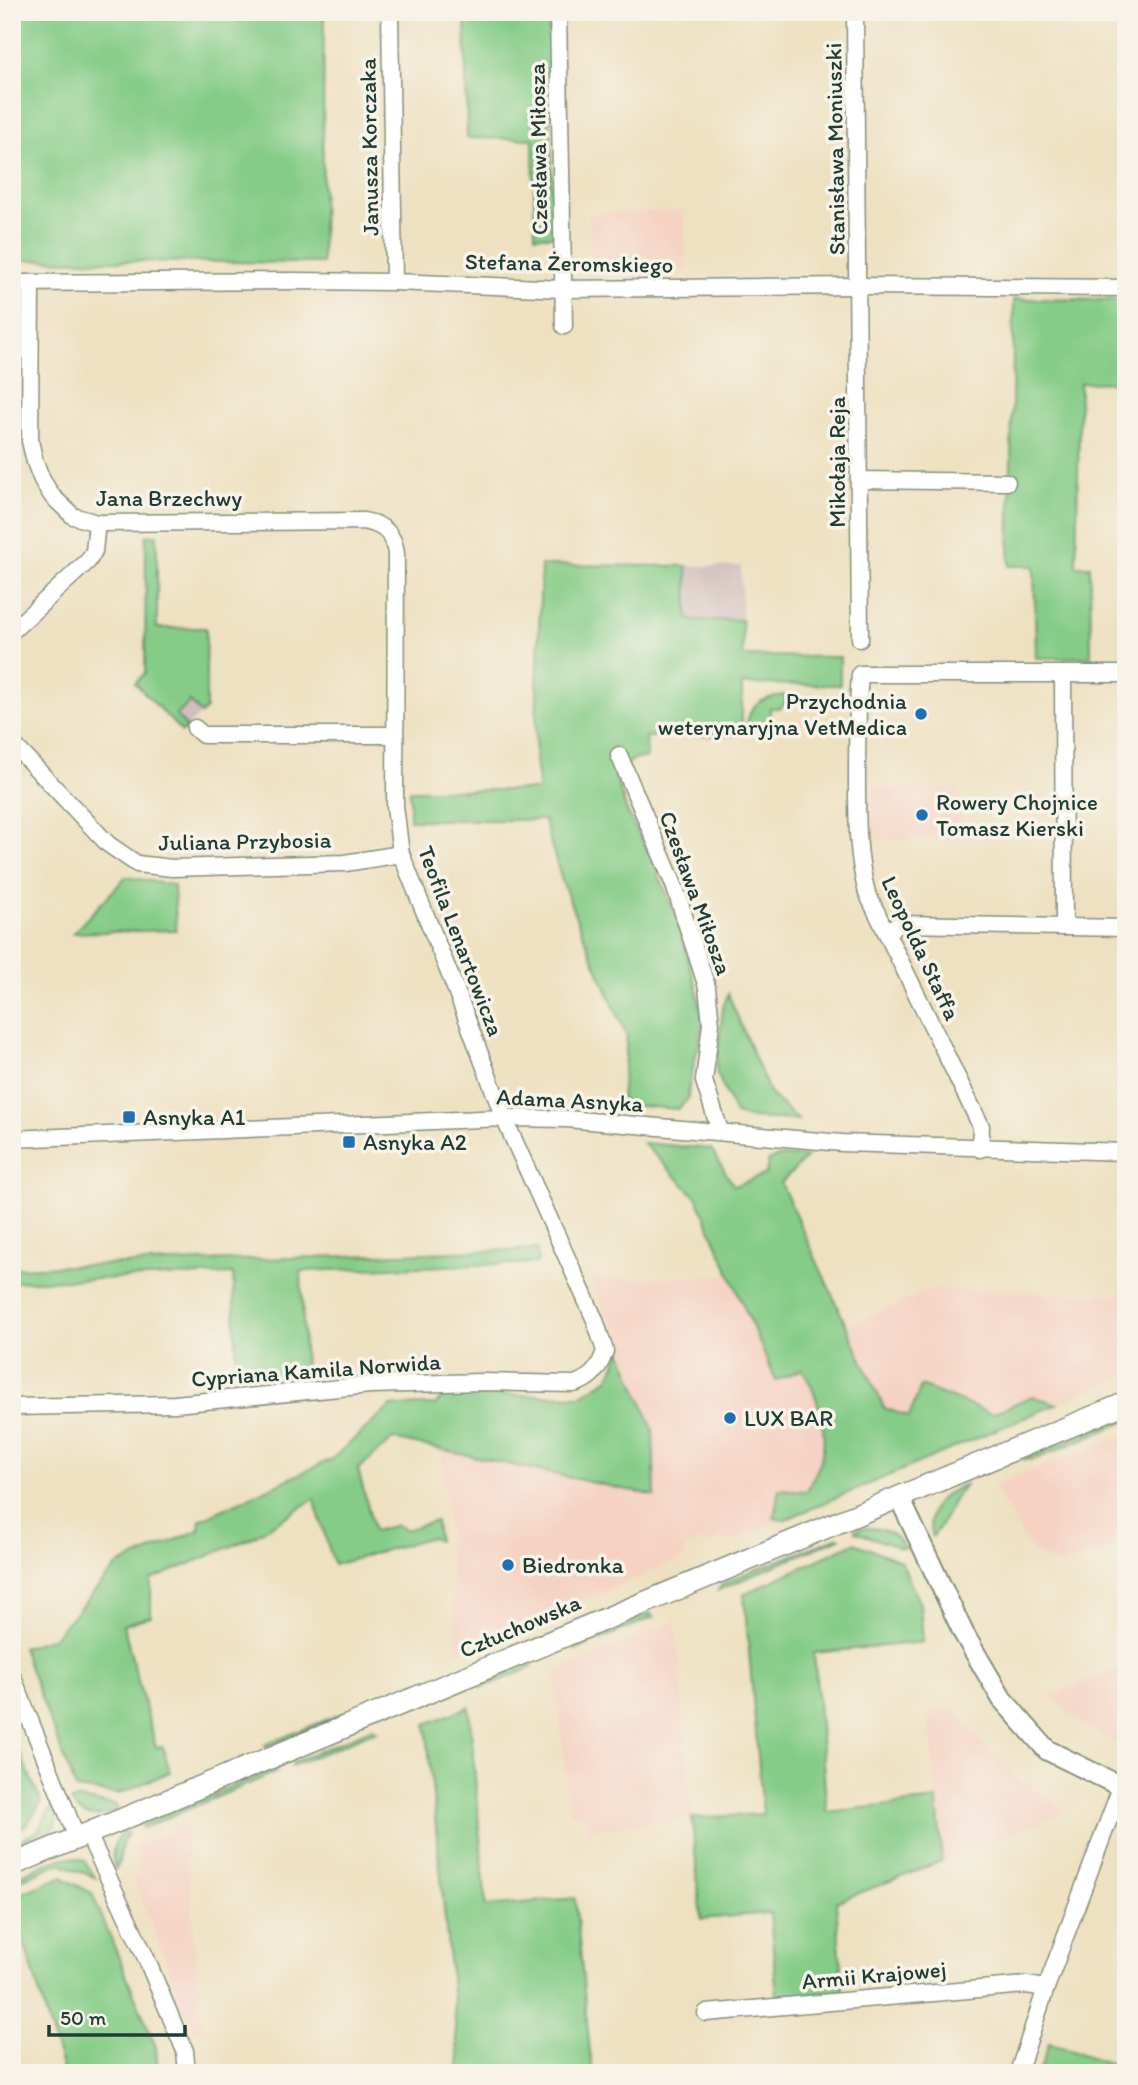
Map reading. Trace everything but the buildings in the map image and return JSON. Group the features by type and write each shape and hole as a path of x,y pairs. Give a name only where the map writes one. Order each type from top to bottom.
{"main road":[{"name":"Człuchowska","path":"12,1865 1126,1403"}],"street":[{"name":"Janusza Korczaka","path":"390,12 394,282"},
{"name":"Czesława Miłosza","path":"558,12 564,326"},
{"name":"Stanisława Moniuszki","path":"855,12 859,286"},
{"name":"Stefana Żeromskiego","path":"12,283 394,282 564,289 859,286 1126,288"},
{"name":"Jana Brzechwy","path":"31,284 30,440 41,480 52,496 73,516 97,523 356,521 384,526"},
{"name":"Mikołaja Reja","path":"859,286 860,639"},
{"path":"860,480 1007,482"},
{"path":"12,631 88,561 94,551 97,523"},
{"name":"Teofila Lenartowicza","path":"384,526 393,540 396,554 395,806 401,854 456,989 504,1118 595,1320 605,1351"},
{"name":"Leopolda Staffa","path":"980,1149 981,1126 867,893 860,869 857,844 857,716 860,674 1063,674"},
{"path":"1064,927 1063,674 1126,674"},
{"path":"195,728 203,735 395,735"},
{"name":"Juliana Przybosia","path":"12,743 108,844 137,864 172,868 345,863 401,854"},
{"name":"Czesława Miłosza","path":"619,755 674,885 707,987 711,1024 704,1081 720,1131"},
{"path":"886,930 902,924 1126,928"},
{"name":"Adama Asnyka","path":"12,1139 504,1118 567,1119 842,1143 1126,1152"},
{"name":"Cypriana Kamila Norwida","path":"12,1407 175,1404 370,1385 482,1382 574,1384 587,1380 595,1372 605,1351"},
{"path":"899,1497 964,1634 1002,1699 1048,1750 1123,1788 1046,1988 1018,2073"},
{"path":"12,1675 83,1836 146,1958 184,2051 187,2073"},
{"name":"Armii Krajowej","path":"706,2013 1027,1984 1046,1988"}],"shaded area":[{"path":"684,211 686,272 590,272 589,213"},
{"path":"687,566 741,566 742,620 688,620"},
{"path":"190,702 201,714 187,727 176,716"},
{"path":"873,787 961,788 961,840 873,839"},
{"path":"731,1275 776,1381 802,1369 815,1391 822,1419 821,1459 807,1491 779,1489 774,1517 782,1520 731,1542 717,1539 711,1544 698,1541 696,1545 688,1545 684,1550 685,1558 457,1652 442,1450 655,1495 653,1430 592,1281"},
{"path":"930,1289 1126,1295 1126,1375 1057,1404 1032,1396 992,1414 921,1387 910,1417 884,1408 848,1326"},
{"path":"1126,1434 1126,1545 1057,1565 1032,1553 993,1485"},
{"path":"676,1621 692,1818 587,1830 585,1812 569,1813 555,1672"},
{"path":"1126,1665 1126,1749 1082,1724 1050,1696"},
{"path":"956,1709 973,1734 1021,1781 1068,1811 942,1861 929,1712"},
{"path":"185,1826 203,2031 194,2031 132,1878 139,1874 134,1847"}],"green space":[{"path":"12,12 324,12 322,263 12,260"},
{"path":"465,12 549,12 553,236 535,236 533,139 467,138"},
{"path":"1014,299 1126,300 1126,382 1080,383 1076,566 1090,566 1091,657 1036,658 1034,566 1009,566"},
{"path":"157,535 157,628 206,628 206,709 201,714 190,702 176,716 187,727 182,732 135,683 145,673 146,536"},
{"path":"541,565 687,566 688,620 742,620 743,656 840,657 840,685 742,684 742,735 646,737 647,757 632,760 616,778 628,814 653,860 675,914 697,989 703,1024 688,1099 678,1109 628,1105 621,1098 627,1037 561,878 544,820 410,820 410,790 539,790 535,760"},
{"path":"785,695 785,704 779,708 770,708 770,727 747,728 750,713 758,703"},
{"path":"126,877 174,885 176,930 73,933"},
{"path":"728,994 770,1094 798,1120 749,1118 735,1114 716,1071 723,1007"},
{"path":"643,1143 711,1149 734,1186 766,1174 768,1161 780,1156 807,1157 781,1183 884,1408 909,1417 921,1386 992,1414 1032,1396 1057,1404 791,1517 782,1520 774,1518 779,1489 807,1491 820,1464 824,1436 817,1401 802,1369 776,1381 697,1198"},
{"path":"537,1249 538,1263 301,1271 305,1376 237,1378 233,1274 12,1282 12,1268"},
{"path":"621,1350 653,1430 655,1496 393,1439 358,1469 374,1531 397,1525 405,1530 436,1521 438,1541 431,1537 334,1565 314,1499 253,1537 151,1580 151,1616 123,1625 156,1747 162,1746 170,1772 119,1794 76,1789 22,1648 53,1638 118,1565 199,1530 200,1520 332,1459 391,1406 435,1405 444,1394 580,1396 609,1378"},
{"path":"1126,1416 1126,1421 1036,1459 1022,1460"},
{"path":"966,1484 932,1537 930,1518 937,1503 949,1492"},
{"path":"860,1528 886,1531 906,1548 856,1532 855,1530"},
{"path":"840,1538 718,1590 724,1582"},
{"path":"854,1543 901,1561 920,1604 923,1642 814,1653 827,1812 937,1800 942,1861 836,1902 843,1992 777,1997 770,1913 701,1919 692,1818 763,1814 744,1594"},
{"path":"650,1613 653,1617 575,1650 575,1644"},
{"path":"529,1663 533,1667 481,1688 482,1683"},
{"path":"469,1707 486,1906 575,1898 592,2073 460,2073 426,1724"},
{"path":"343,1713 342,1716 267,1748 264,1745"},
{"path":"373,1728 377,1731 291,1766 293,1762"},
{"path":"12,1736 41,1801 26,1824 12,1833"},
{"path":"273,1769 277,1772 143,1828 141,1824"},
{"path":"77,1799 116,1805 118,1810 98,1816 86,1815 75,1808 71,1801"},
{"path":"55,1807 55,1825 50,1832 37,1843 12,1852 12,1844 37,1832 50,1809"},
{"path":"123,1831 128,1834 123,1841 115,1869 113,1849"},
{"path":"60,1858 84,1860 96,1878 60,1863 12,1883 12,1878"},
{"path":"61,1877 92,1893 156,2047 158,2073 64,2073 12,1903 12,1897"},
{"path":"1049,2043 1126,2069 1126,2073 1039,2073"}],"place":[{"name":"Przychodnia weterynaryjna VetMedica","path":"921,714"},
{"name":"Rowery Chojnice Tomasz Kierski","path":"922,815"},
{"name":"Asnyka A1","path":"129,1117"},
{"name":"Asnyka A2","path":"349,1142"},
{"name":"LUX BAR","path":"730,1418"},
{"name":"Biedronka","path":"508,1565"}]}
